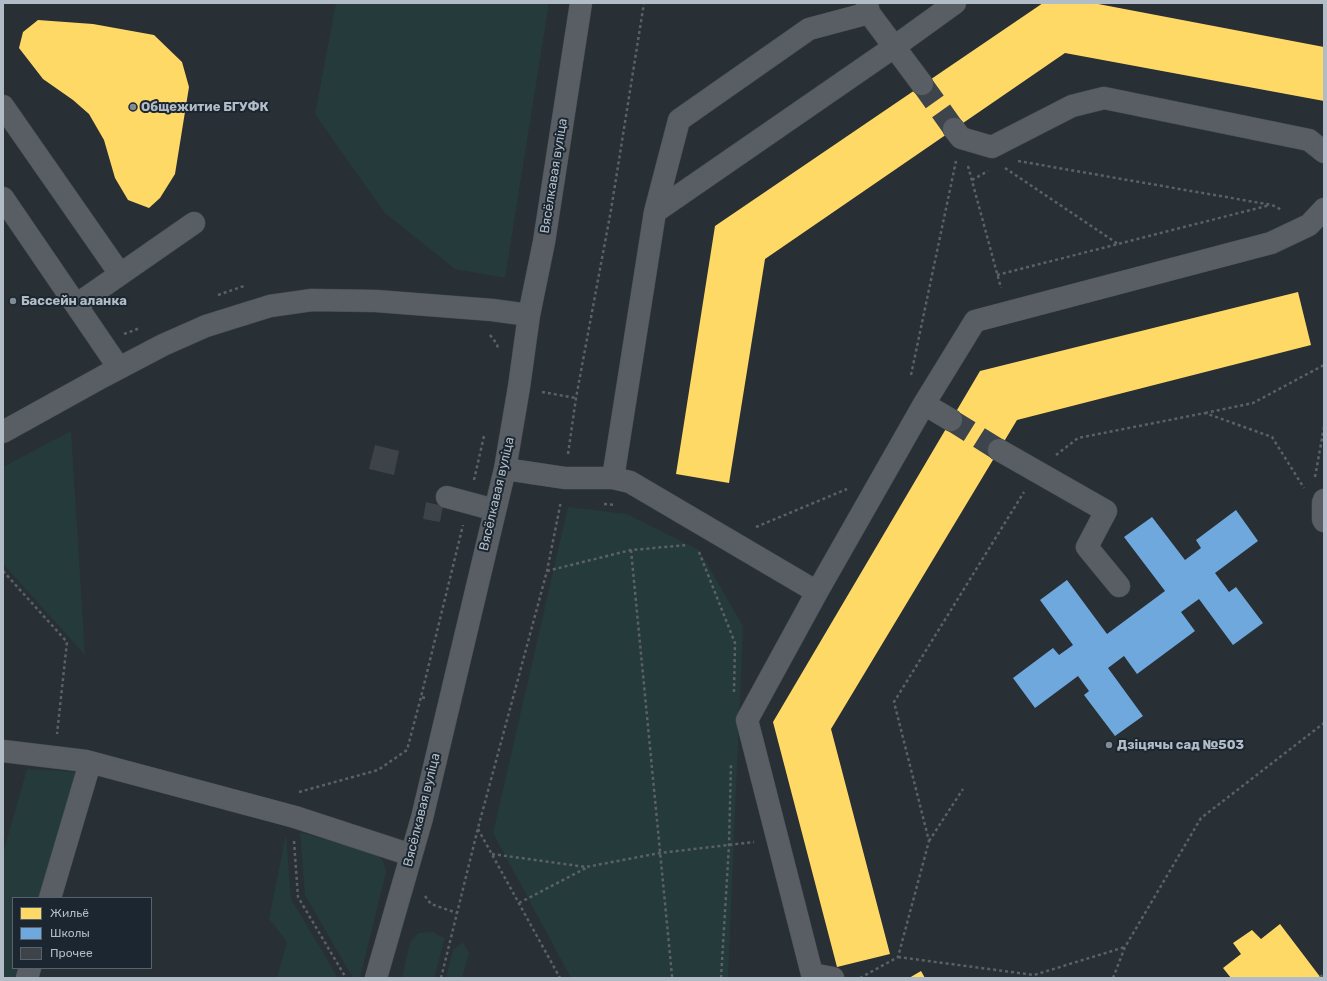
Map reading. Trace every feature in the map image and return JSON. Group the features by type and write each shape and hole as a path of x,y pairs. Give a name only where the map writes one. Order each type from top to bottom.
{"street":[{"name":"Вясёлкавая вуліца","path":"376,978 422,818 505,469 519,387 529,315 544,242 581,3"},
{"path":"655,212 894,47 955,3"},
{"path":"613,478 655,212 679,120 809,29 868,8 894,47 922,84"},
{"path":"958,134 992,147 1072,106 1104,98 1309,140 1324,152"},
{"path":"3,106 120,274"},
{"path":"3,198 119,368"},
{"path":"833,978 812,974 747,720 816,592 924,404 975,321 1271,243 1309,225 1324,209"},
{"path":"76,305 194,222"},
{"path":"3,432 163,345 206,326 270,306 312,300 376,301 492,310 529,315"},
{"path":"924,404 951,420"},
{"path":"999,450 1106,511 1087,547 1119,586"},
{"path":"505,469 565,478 613,478 630,482 816,592"},
{"path":"447,497 495,510"},
{"path":"1315,497 1323,503 1324,521"},
{"path":"3,751 90,763 295,817 411,855"},
{"path":"50,897 90,763"}],"path":[{"path":"958,134 972,180 1007,312"},
{"path":"911,379 958,134"},
{"path":"1017,161 1272,205 1309,225"},
{"path":"1001,165 1119,244"},
{"path":"972,180 994,169"},
{"path":"997,275 1272,205"},
{"path":"214,296 250,284"},
{"path":"492,310 490,334 499,350"},
{"path":"104,346 143,326"},
{"path":"929,841 894,702 1037,471 1078,438 1253,403 1324,364"},
{"path":"1205,413 1272,437 1315,497"},
{"path":"449,703 421,697 486,429"},
{"path":"726,540 853,486"},
{"path":"599,504 621,506"},
{"path":"547,571 631,550 688,545"},
{"path":"631,550 672,976 669,978"},
{"path":"698,551 735,643 734,698"},
{"path":"3,572 66,642 56,738"},
{"path":"1113,978 1126,947 1201,818 1324,723"},
{"path":"721,978 729,845 732,760"},
{"path":"898,957 929,841 963,789"},
{"path":"478,828 560,978"},
{"path":"519,903 586,867 660,853 778,839"},
{"path":"492,854 586,867"},
{"path":"424,895 431,904 457,912"},
{"path":"860,978 898,957 1034,975 1126,947"},
{"path":"1320,977 1324,974"}],"green space":[{"path":"336,3 549,3 505,278 455,269 385,213 315,114"},
{"path":"71,431 85,655 3,564 3,467"},
{"path":"568,507 627,514 699,550 743,626 728,978 571,978 493,833"},
{"path":"27,769 76,772 43,897 12,897 12,969 24,969 21,978 3,978 3,853"},
{"path":"300,832 378,855 384,863 386,872 360,978 353,978 305,895"},
{"path":"286,834 291,899 338,978 277,978 287,942 269,919"},
{"path":"432,932 445,938 434,978 402,978 410,942 419,933"},
{"path":"463,942 469,953 462,978 446,978 453,950"}],"building: Жильё":[{"path":"1043,3 1093,3 1324,47 1324,101 1065,53 765,259 729,483 676,474 715,226"},
{"name":"Общежитие БГУФК","path":"38,20 93,24 154,35 182,62 189,87 175,174 160,198 149,208 128,200 115,178 104,140 89,114 73,100 43,79 19,48 23,32"},
{"path":"1298,292 1311,345 1017,420 831,729 890,954 837,967 773,722 980,371"},
{"path":"1280,924 1321,978 1231,978 1223,968 1241,954 1233,943 1252,930 1261,939"},
{"path":"921,971 925,978 909,978"}],"building: Школы":[{"path":"1236,510 1258,541 1215,573 1229,592 1236,587 1263,623 1233,645 1199,599 1181,612 1195,631 1137,674 1124,656 1108,668 1143,716 1115,736 1084,695 1089,691 1078,676 1035,708 1013,678 1053,648 1059,655 1073,645 1040,600 1067,580 1107,634 1165,591 1124,537 1152,517 1185,560 1201,548 1196,540"}],"building: Прочее":[{"path":"375,445 399,451 394,475 369,469"},
{"path":"426,502 443,506 440,522 423,519"}],"tunnel":[{"path":"922,84 954,129"},
{"path":"951,420 999,450"}],"place":[{"name":"Общежитие БГУФК","path":"133,107"},
{"name":"Бассейн аланка","path":"13,301"},
{"name":"Дзіцячы сад №503","path":"1109,745"}]}
